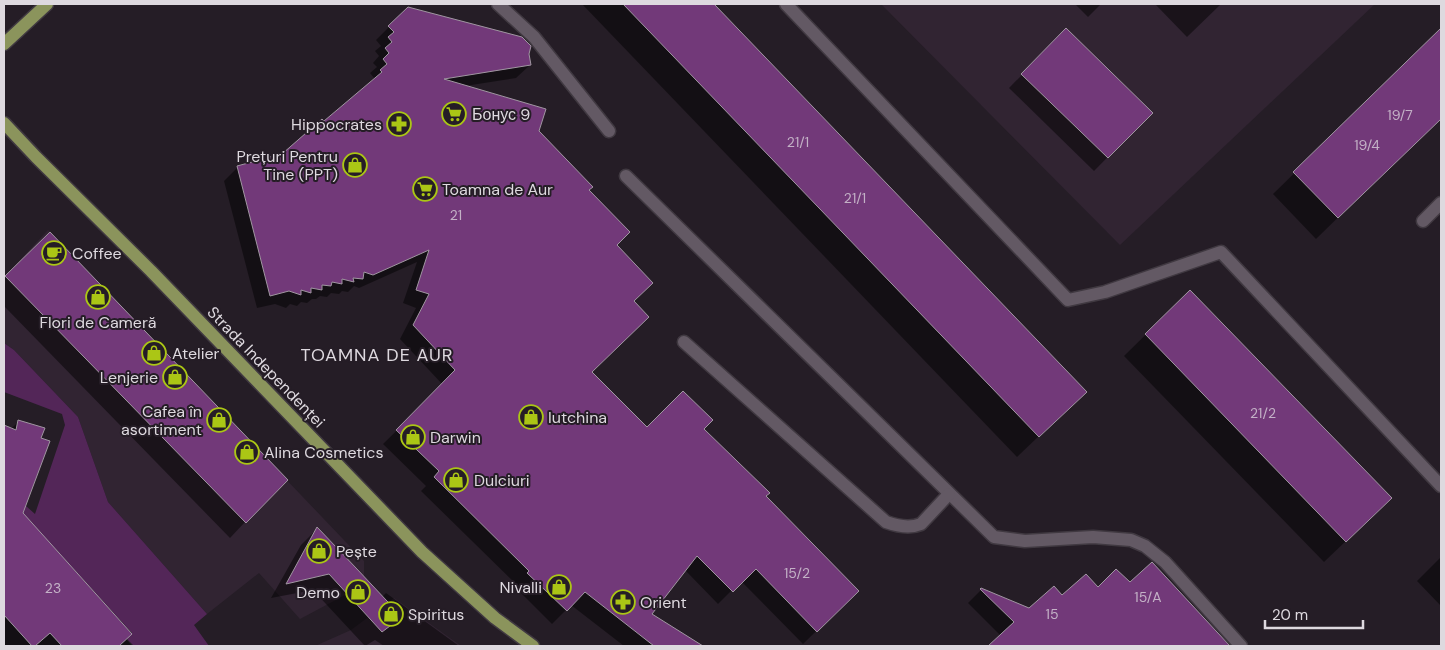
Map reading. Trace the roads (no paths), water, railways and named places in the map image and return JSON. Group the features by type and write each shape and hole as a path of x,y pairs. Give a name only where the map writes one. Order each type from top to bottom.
{"main road":[{"path":"4,44 47,4"},
{"name":"Strada Independenței","path":"4,123 151,271 422,552 495,618 533,646"}],"lane":[{"path":"498,4 534,37 609,131"},
{"path":"786,4 1068,300 1105,292 1221,252 1441,486"},
{"path":"626,176 994,537 1025,541 1093,537 1131,540 1144,546 1164,562 1241,646"},
{"path":"1423,220 1441,203"},
{"path":"684,342 886,522 906,527 921,524 949,494"}],"place":[{"name":"Бонус 9","path":"454,114"},
{"name":"Hippocrates","path":"399,124"},
{"name":"Prețuri Pentru Tine (PPT)","path":"355,165"},
{"name":"Toamna de Aur","path":"425,189"},
{"name":"Coffee","path":"54,253"},
{"name":"Flori de Cameră","path":"98,297"},
{"name":"Atelier","path":"154,353"},
{"name":"Lenjerie","path":"175,377"},
{"name":"Iutchina","path":"531,417"},
{"name":"Cafea în asortiment","path":"219,420"},
{"name":"Darwin","path":"413,437"},
{"name":"Alina Cosmetics","path":"247,452"},
{"name":"Dulciuri","path":"456,480"},
{"name":"Pește","path":"319,551"},
{"name":"Nivalli","path":"559,587"},
{"name":"Demo","path":"358,592"},
{"name":"Orient","path":"623,602"},
{"name":"Spiritus","path":"391,614"}],"district":[{"name":"TOAMNA DE AUR","path":"377,355"}]}
